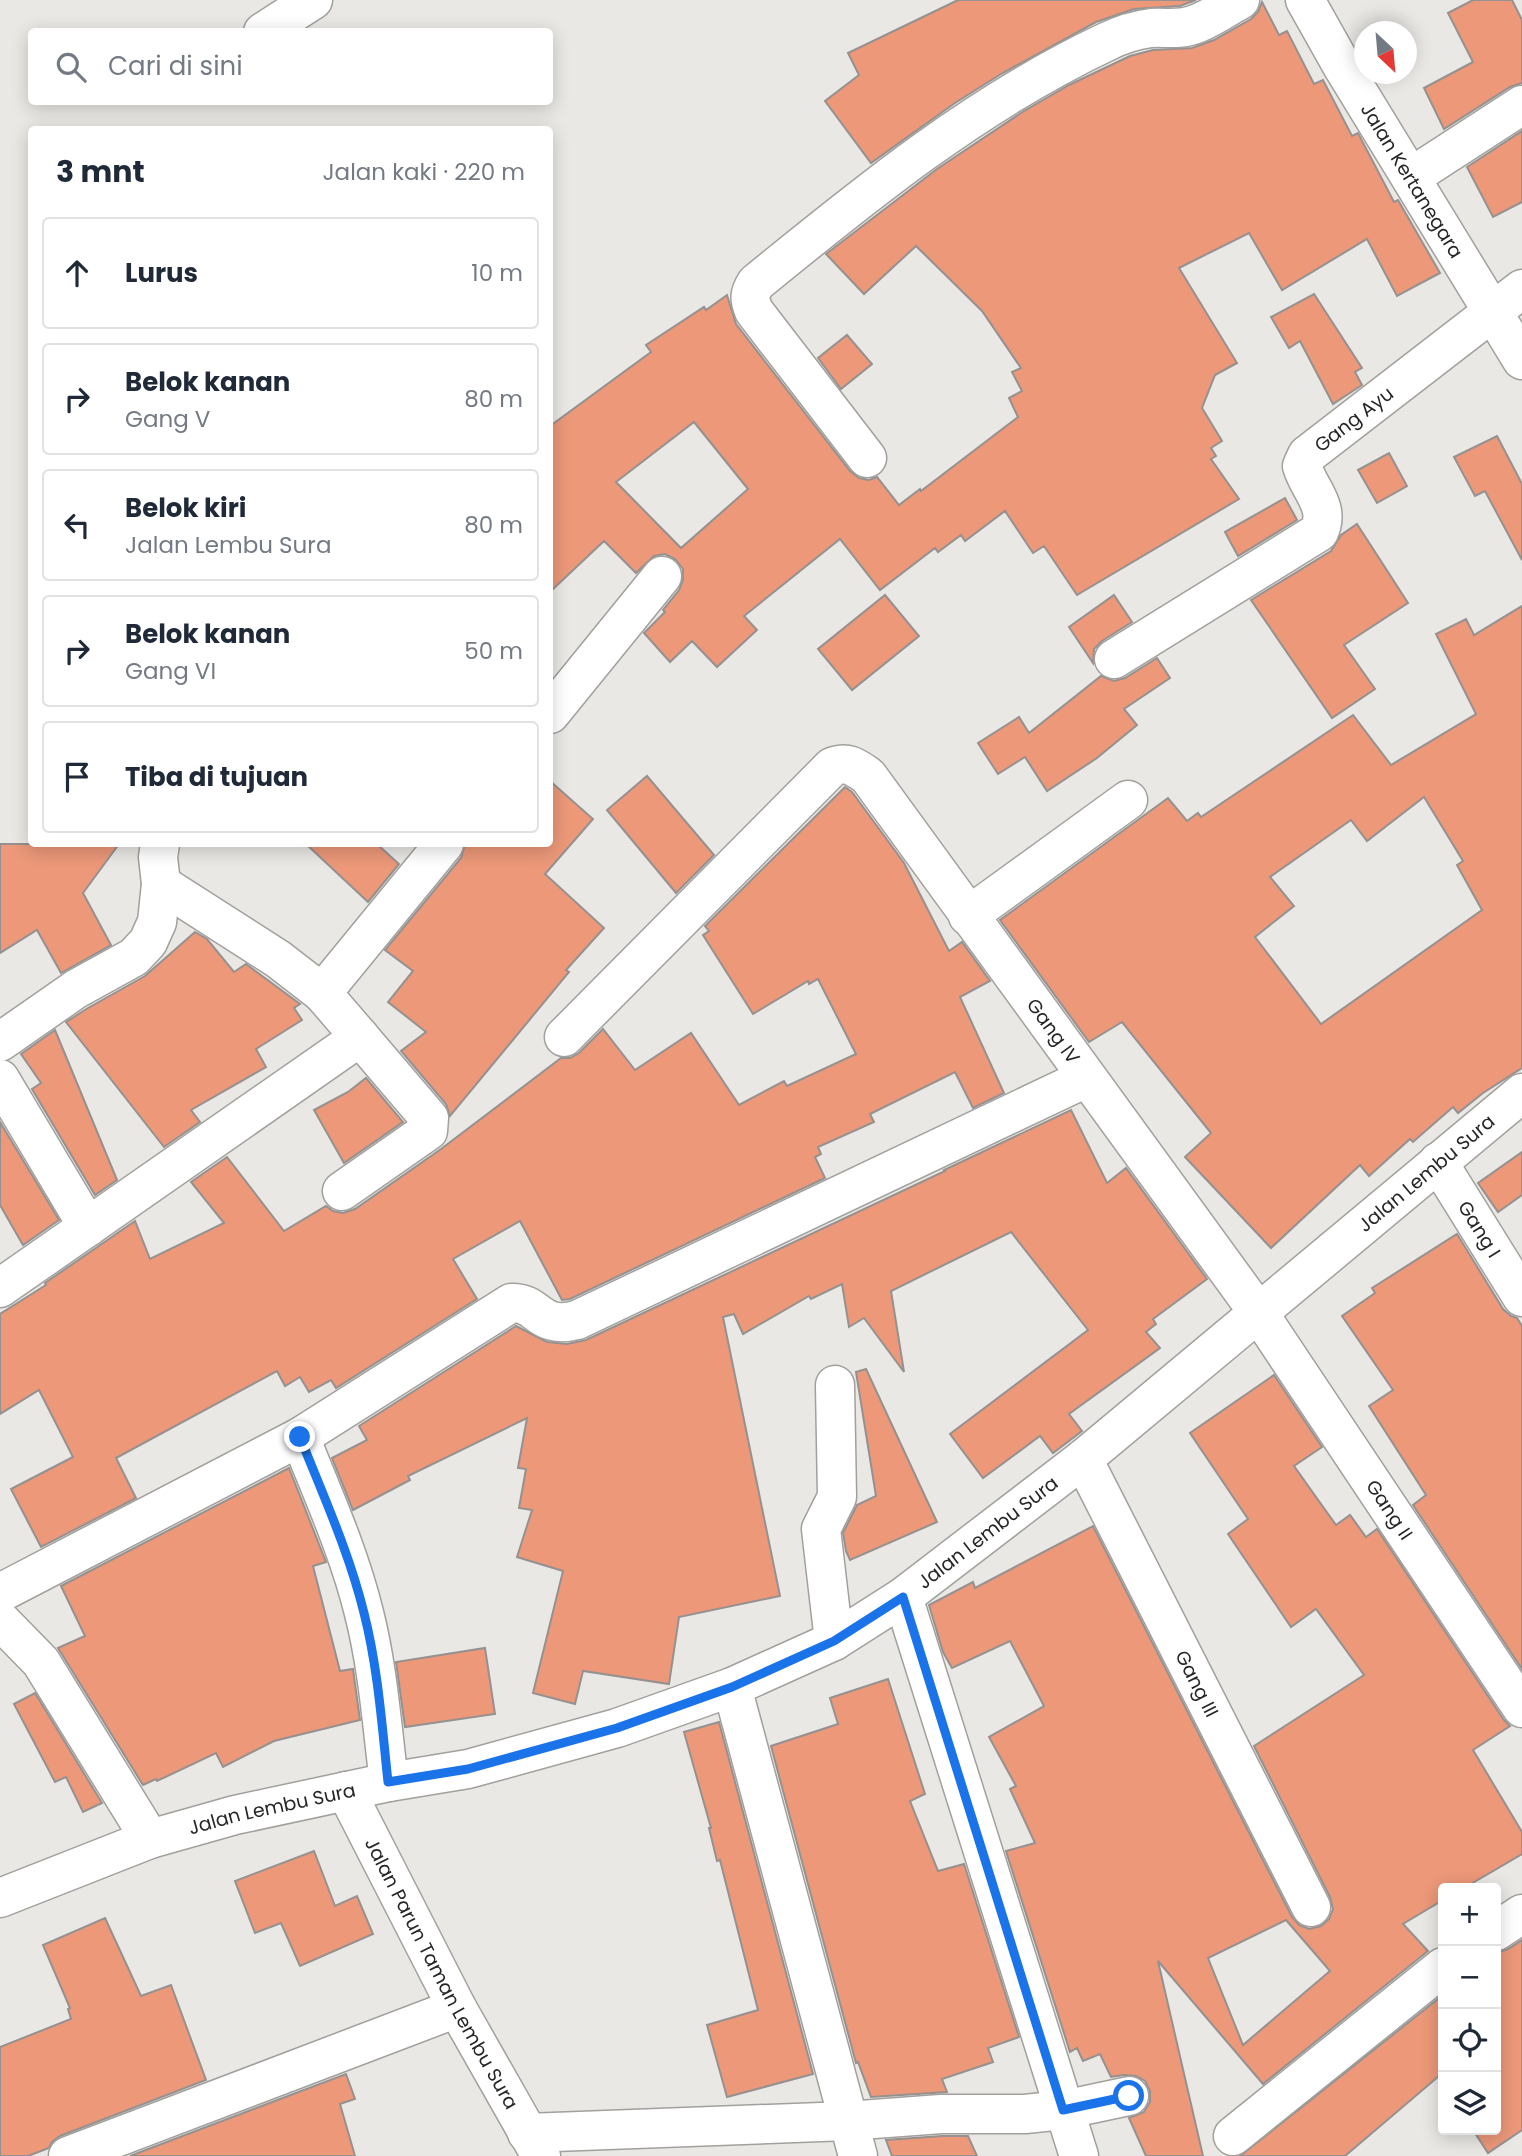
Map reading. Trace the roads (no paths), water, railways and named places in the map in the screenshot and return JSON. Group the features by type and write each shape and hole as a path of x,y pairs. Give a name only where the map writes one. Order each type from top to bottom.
{"street":[{"path":"269,28 313,0"},
{"path":"867,458 754,311 749,300 750,291 756,283 828,224 929,148 1006,96 1124,34 1149,28 1177,29 1195,25 1240,0"},
{"name":"Jalan Kertanegara","path":"1306,0 1341,64 1522,360"},
{"path":"1411,177 1522,105"},
{"path":"1492,313 1522,289"},
{"name":"Gang Ayu","path":"1114,659 1319,532 1324,522 1324,512 1301,466 1307,455 1492,313"},
{"path":"553,710 662,576"},
{"name":"Gang IV","path":"564,1037 832,767 852,764 868,776 1258,1312"},
{"path":"968,915 1128,800"},
{"path":"0,1041 76,989 134,957 148,942 157,922 161,884 160,847"},
{"path":"322,993 442,847"},
{"path":"161,884 278,958 322,993 429,1118 428,1131 342,1191"},
{"path":"0,1288 360,1037"},
{"path":"0,1593 300,1437 511,1303 523,1304 549,1322 561,1324 577,1320 1086,1077"},
{"path":"0,1079 88,1227"},
{"name":"Jalan Lembu Sura","path":"0,1898 150,1839 235,1815 388,1782 468,1769 617,1728 732,1687 834,1641 903,1597 1083,1460 1522,1093"},
{"name":"Gang I","path":"1438,1162 1522,1297"},
{"name":"Gang II","path":"1258,1312 1522,1707"},
{"path":"834,1641 821,1529 837,1497 835,1385"},
{"path":"300,1437 347,1556 364,1612 374,1661 388,1782"},
{"name":"Gang III","path":"1083,1460 1311,1907"},
{"path":"903,1597 1079,2156"},
{"path":"0,1619 41,1662 150,1839"},
{"path":"732,1687 853,2139"},
{"name":"Jalan Parun Taman Lembu Sura","path":"346,1791 457,2008 534,2145"},
{"path":"1501,1928 1522,1913"},
{"path":"1233,2136 1438,1971"},
{"path":"68,2156 457,2008"},
{"path":"534,2145 853,2139 941,2114 1025,2114 1063,2110 1129,2096"}]}
